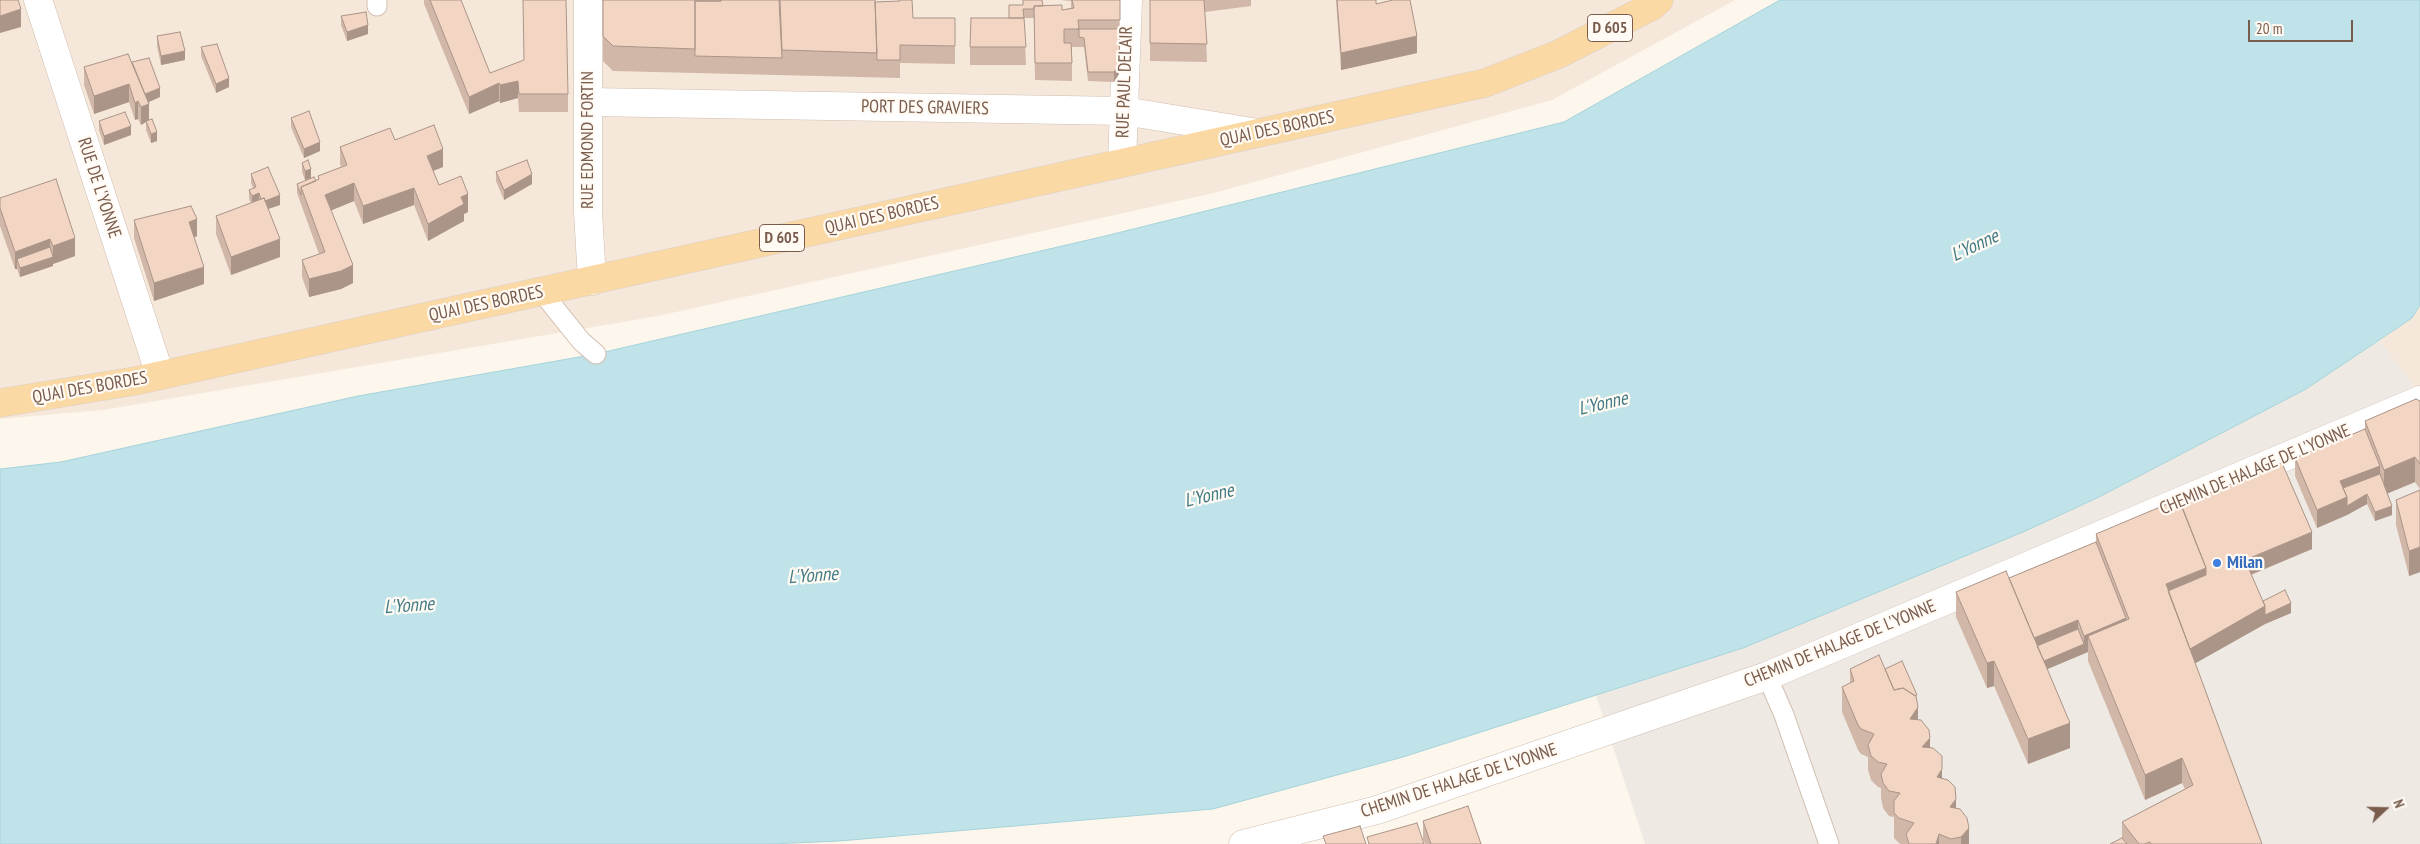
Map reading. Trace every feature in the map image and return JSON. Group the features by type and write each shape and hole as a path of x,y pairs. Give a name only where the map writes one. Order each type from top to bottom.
{"main road":[{"name":"QUAI DES BORDES","path":"0,403 160,375 1485,83 1559,54 1661,2"}],"street":[{"name":"RUE DE L'YONNE","path":"38,0 160,375"},
{"name":"RUE EDMOND FORTIN","path":"588,0 589,234 592,281"},
{"name":"RUE PAUL DELAIR","path":"1122,163 1128,0"},
{"name":"PORT DES GRAVIERS","path":"589,102 1124,112 1258,133"},
{"name":"CHEMIN DE HALAGE DE L'YONNE","path":"1243,844 1377,810 1767,676 2420,400"}],"lane":[{"path":"541,291 581,341 596,354"},
{"path":"1767,676 1784,715 1828,844"}],"shaded area":[{"path":"0,0 1735,0 1552,100 1214,193 658,316 103,410 0,419"},
{"path":"2420,305 2420,396 2380,340 2412,318"},
{"path":"2380,340 2420,396 2420,844 1645,844 1596,695 1743,648 2023,532 2097,498 2306,389"}],"water":[{"name":"L'Yonne","path":"1780,0 2420,0 2420,305 2412,318 2306,389 2097,498 2023,532 1743,648 1403,757 1213,809 839,841 771,844 0,844 0,469 61,462 358,396 596,354 1101,237 1564,122"}],"building":[{"path":"0,0 18,0 21,9 0,16"},
{"path":"430,0 461,0 490,73 524,60 523,0 566,0 568,94 519,94 518,81 500,85 499,83 469,97"},
{"path":"603,0 695,0 695,49 613,46 603,36"},
{"path":"721,0 721,1 696,1"},
{"path":"779,0 782,58 695,56 695,1"},
{"path":"780,0 875,0 877,53 782,50"},
{"path":"912,0 913,18 955,18 955,46 900,45 900,60 877,60 875,2"},
{"path":"1023,0 1042,0 1043,6 1034,6 1034,9 1023,9 1024,18 1009,18 1009,5 1023,5"},
{"path":"1072,0 1120,0 1120,20 1078,20 1079,29 1064,29 1064,43 1071,43 1072,63 1035,63 1034,6 1062,5 1062,10 1074,8"},
{"path":"1150,0 1204,0 1207,44 1150,43"},
{"path":"1337,0 1376,0 1376,4 1393,0 1410,0 1417,36 1341,53"},
{"path":"366,12 368,25 347,32 341,16"},
{"path":"971,18 1024,18 1026,47 970,47"},
{"path":"1079,29 1120,29 1119,65 1114,72 1088,72 1084,38 1079,37"},
{"path":"180,32 185,51 161,56 157,36"},
{"path":"217,44 229,78 216,84 201,47"},
{"path":"128,54 149,104 141,107 138,101 135,103 129,84 94,96 84,67"},
{"path":"149,58 160,88 145,94 132,62"},
{"path":"309,111 320,142 304,149 291,118"},
{"path":"125,112 131,126 104,136 99,121"},
{"path":"152,119 157,132 151,134 146,121"},
{"path":"434,125 443,149 427,156 439,185 461,176 468,194 461,197 464,204 428,224 414,188 363,206 354,183 325,195 353,265 341,271 309,279 302,260 325,252 301,187 319,179 318,176 347,165 340,147 390,128 395,140"},
{"path":"308,160 311,169 305,171 302,163"},
{"path":"527,160 532,174 504,190 496,172"},
{"path":"268,167 280,195 265,201 264,198 261,199 259,193 252,196 249,190 256,187 251,174"},
{"path":"314,177 316,181 301,187 301,195 297,184"},
{"path":"56,179 75,238 53,246 50,239 15,252 0,208 0,198"},
{"path":"264,198 280,239 231,257 216,216"},
{"path":"191,206 197,219 189,222 204,267 154,283 134,220"},
{"path":"50,247 53,257 20,268 17,259"},
{"path":"2416,399 2420,401 2420,464 2415,457 2384,470 2365,421"},
{"path":"2365,429 2380,466 2340,481 2347,497 2317,510 2295,458"},
{"path":"2282,463 2312,532 2245,560 2265,606 2190,649 2168,591 2206,575 2206,568 2181,505"},
{"path":"2380,474 2392,506 2375,512 2367,494 2347,506 2347,497 2343,488"},
{"path":"2420,490 2420,547 2409,551 2396,500"},
{"path":"2179,499 2206,568 2166,584 2262,844 2151,844 2150,842 2139,844 2122,822 2193,785 2182,758 2145,775 2088,636 2129,619 2096,534"},
{"path":"2096,542 2126,618 2084,636 2078,620 2034,638 2009,578"},
{"path":"2006,571 2070,723 2028,739 1994,661 1987,663 1956,592"},
{"path":"2285,590 2291,603 2265,615 2263,601"},
{"path":"2078,629 2084,644 2044,661 2037,646"},
{"path":"1879,655 1894,690 1903,688 1916,696 1918,707 1910,719 1921,720 1929,730 1930,738 1922,747 1933,748 1942,756 1942,769 1937,777 1948,780 1955,787 1956,799 1950,807 1960,809 1967,818 1969,828 1961,837 1951,839 1939,834 1936,844 1909,844 1906,834 1914,823 1899,818 1894,813 1894,801 1900,793 1889,791 1883,783 1881,774 1887,764 1878,762 1871,756 1868,745 1874,734 1861,729 1858,725 1842,687 1854,681 1850,669"},
{"path":"1902,661 1917,695 1915,696 1903,688 1894,690 1885,669"},
{"path":"1468,806 1481,844 1431,844 1423,821"},
{"path":"1417,823 1424,844 1369,844 1367,837"},
{"path":"1360,826 1366,844 1326,844 1323,836"},
{"path":"2122,838 2127,844 2110,844"}],"place":[{"name":"Milan","path":"2217,563"}]}
